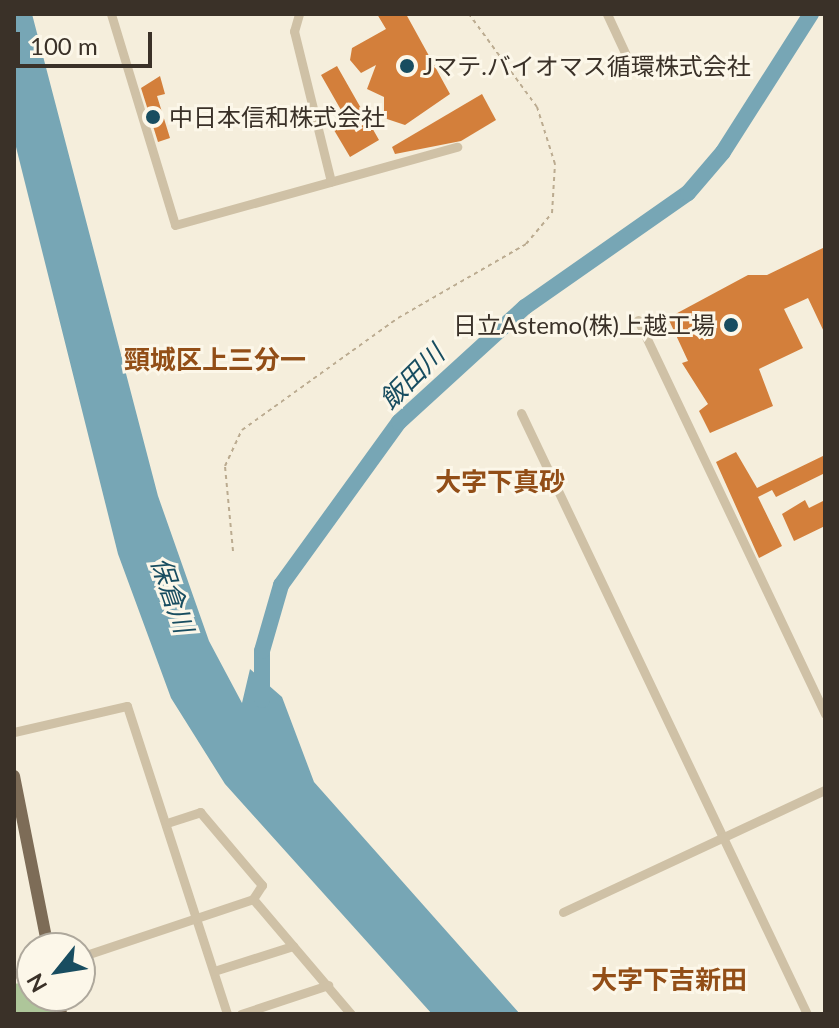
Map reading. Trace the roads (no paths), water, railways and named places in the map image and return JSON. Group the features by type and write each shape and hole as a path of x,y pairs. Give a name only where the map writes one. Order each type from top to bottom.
{"main road":[{"path":"14,776 45,932"}],"street":[{"path":"111,14 175,225 457,147"},
{"path":"299,14 294,31 331,182"},
{"path":"607,14 627,57"},
{"path":"638,320 825,714"},
{"path":"521,413 807,1014"},
{"path":"14,732 127,706 170,822 227,1014"},
{"path":"563,912 825,790"},
{"path":"96,952 200,922 253,899 262,885 200,812 170,822"},
{"path":"253,899 351,1014"},
{"path":"214,971 293,946"},
{"path":"241,1014 328,985"}],"water":[{"name":"保倉川","path":"14,14 32,14 158,496 209,641 242,703 250,669 282,697 314,782 520,1014 432,1014 225,784 171,698 118,554 14,139"}],"waterway":[{"name":"飯田川","path":"262,700 262,651 281,585 399,422 525,307 688,193 723,152 811,14"}],"place":[{"name":"Jマテ.バイオマス循環株式会社","path":"407,66"},
{"name":"中日本信和株式会社","path":"153,117"},
{"name":"日立Astemo(株)上越工場","path":"731,325"}],"district":[{"name":"頸城区上三分一","path":"215,360"},
{"name":"大字下真砂","path":"500,482"},
{"name":"大字下吉新田","path":"669,980"}]}
